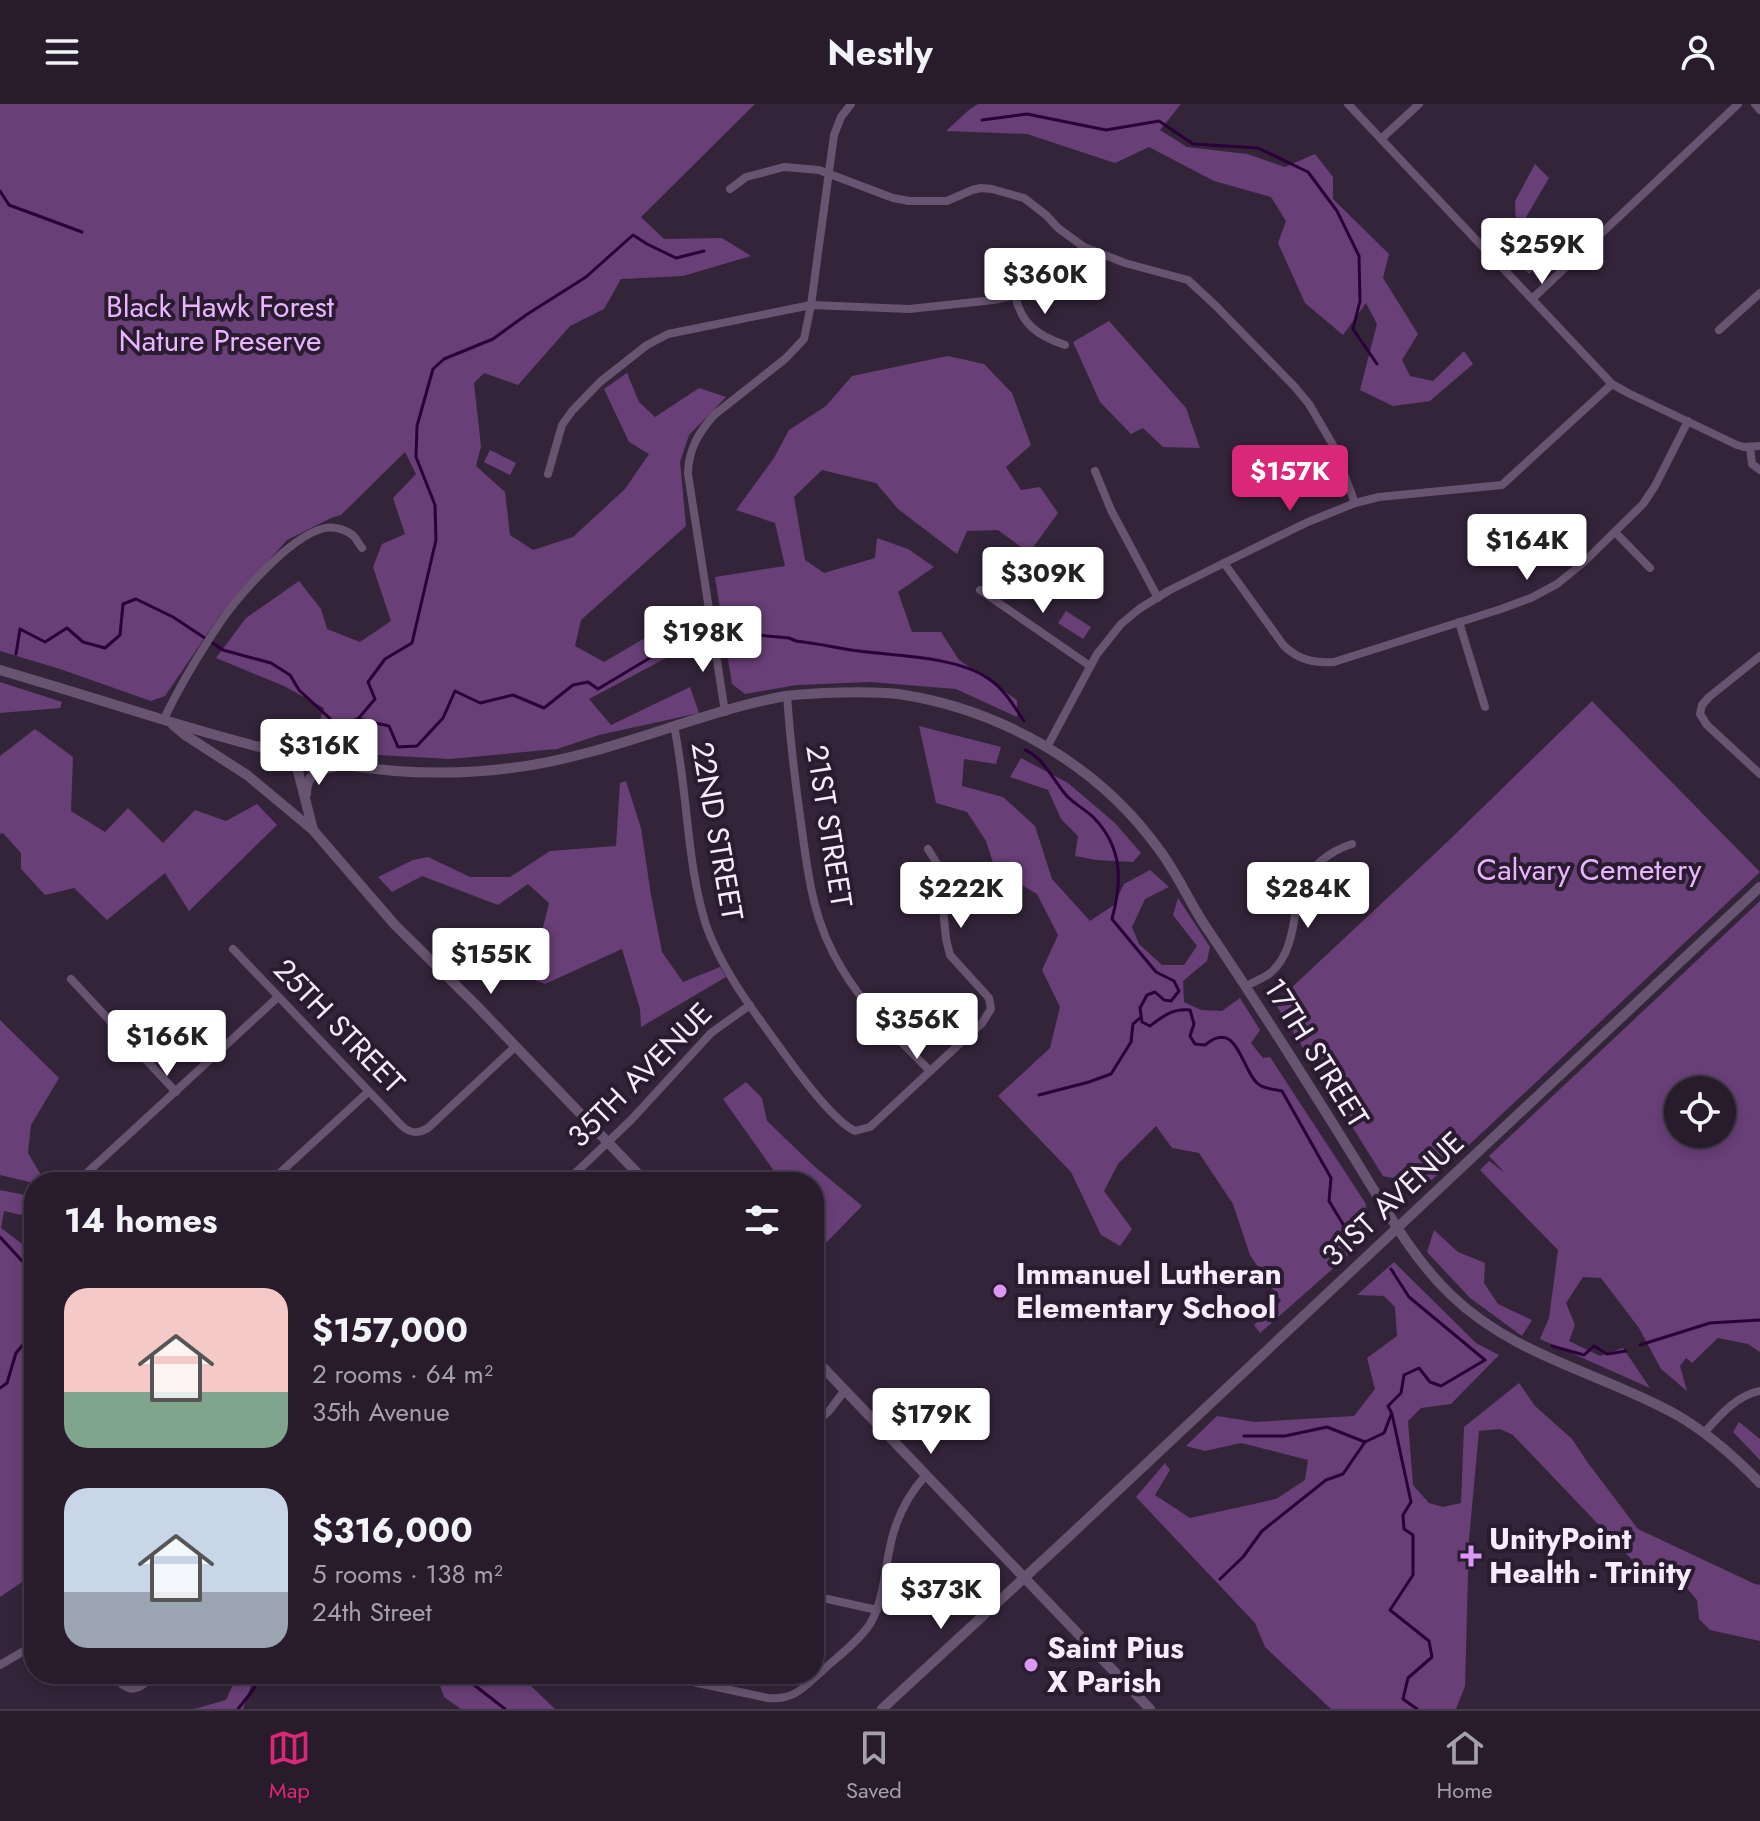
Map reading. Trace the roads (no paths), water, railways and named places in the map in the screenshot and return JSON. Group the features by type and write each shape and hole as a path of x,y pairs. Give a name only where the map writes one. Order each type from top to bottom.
{"street":[{"path":"725,712 688,474 690,452 714,415 785,359 799,346 806,333 834,135 837,124 851,104"},
{"path":"1348,104 1612,384 1737,445 1750,448 1760,446"},
{"path":"1381,139 1419,104"},
{"path":"1532,299 1738,104"},
{"path":"1755,104 1760,110"},
{"path":"730,189 746,177 784,167 819,170 909,201 947,201 981,188 1024,198 1084,247 1125,263 1178,276 1195,285 1309,404 1333,445 1355,503"},
{"path":"548,474 562,425 572,411 600,382 647,345 668,334 811,305 909,309 994,300 1032,287 1084,247"},
{"path":"1719,330 1760,293"},
{"path":"1015,295 1019,311 1026,321 1045,338 1065,345"},
{"path":"1047,747 1090,666 1121,624 1139,609 1224,563 1355,503 1379,497 1502,485 1612,384"},
{"path":"1224,563 1292,654 1307,661 1334,662 1501,609 1543,592 1583,563 1650,494 1688,421"},
{"path":"1750,448 1752,464 1760,470"},
{"path":"1095,471 1111,510 1158,598"},
{"path":"362,548 353,535 335,528 310,533 294,543 266,569 220,623 166,720 247,775 313,830 395,925 636,1172"},
{"path":"1615,532 1650,568"},
{"path":"980,590 1090,666"},
{"path":"1459,622 1485,707"},
{"path":"1760,656 1709,697 1702,705 1700,714 1707,725 1760,774"},
{"name":"17TH STREET","path":"0,670 292,756 369,769 421,773 508,769 598,751 787,695 873,692 939,701 1008,726 1047,747 1090,777 1155,843 1397,1229 1449,1294 1480,1320 1547,1358 1674,1413 1730,1453 1760,1483"},
{"name":"21ST STREET","path":"787,695 791,751 808,874 821,925 840,966 858,993 930,1071"},
{"name":"22ND STREET","path":"674,726 695,880 714,944 750,1005 812,1089 842,1122 860,1131 870,1127 930,1071"},
{"path":"292,756 313,830"},
{"path":"306,804 306,788 311,775 345,765"},
{"path":"1246,986 1269,974 1284,955 1302,883 1329,854 1352,844"},
{"path":"928,849 939,867 950,955 989,998 991,1009 982,1023 930,1071"},
{"name":"31ST AVENUE","path":"882,1709 1760,887"},
{"name":"25TH STREET","path":"233,949 405,1130 413,1133 428,1128 516,1046"},
{"path":"71,979 176,1092"},
{"path":"88,1172 278,997"},
{"name":"35TH AVENUE","path":"577,1172 711,1033 750,1005"},
{"path":"281,1172 368,1092"},
{"path":"824,1368 1150,1709"},
{"path":"824,1416 845,1390"},
{"path":"1704,1433 1740,1399 1760,1391"},
{"path":"824,1668 863,1632 877,1610 897,1519 910,1494 926,1475"},
{"path":"824,1598 877,1610"},
{"path":"0,1665 24,1651"},
{"path":"121,1684 129,1689 143,1684"},
{"path":"702,1684 768,1698 786,1698 807,1684"}],"waterway":[{"path":"982,120 1027,114 1106,130 1159,121 1193,144 1258,148 1308,172 1337,211 1359,256 1360,301 1353,329 1377,364"},
{"path":"0,191 9,205 82,232"},
{"path":"358,719 375,699 368,682 385,659 412,643 436,540 435,505 416,457 417,426 433,369 444,359 493,339 586,277 633,235 676,258 704,251"},
{"path":"16,654 20,629 45,642 67,628 83,642 105,648 120,635 123,604 136,599 173,617 223,650 271,663 290,675 299,690 338,726 358,719 389,726 398,747 417,746 443,718 455,691 480,703 513,695 544,708 573,685 588,682 598,689 658,653 679,634 728,621 758,635 959,665 994,683 1024,721"},
{"path":"1025,750 1038,758 1066,795 1104,830 1118,866 1118,892 1112,919 1156,972 1174,981 1179,991 1171,1001 1164,1000 1155,992 1147,995 1140,1008 1142,1022 1150,1026 1173,1012 1190,1010 1194,1024 1190,1036 1195,1044 1205,1045 1224,1037 1237,1048 1257,1083 1282,1091 1331,1178 1329,1201 1355,1244"},
{"path":"1039,1095 1111,1074 1131,1042 1133,1024 1140,1018"},
{"path":"0,1237 24,1263"},
{"path":"1391,1269 1409,1297 1485,1360 1441,1386 1430,1382 1419,1368 1404,1375 1401,1393 1388,1406 1411,1502 1403,1515 1404,1529 1413,1535 1413,1575 1390,1610 1429,1641 1432,1657 1408,1678 1403,1699 1417,1709"},
{"path":"1640,1345 1710,1323 1760,1320"},
{"path":"0,1388 7,1383 16,1353 24,1344"},
{"path":"1552,1346 1584,1355 1594,1346 1607,1354 1626,1351"},
{"path":"1244,1436 1285,1436 1327,1427 1365,1442 1384,1433 1391,1415"},
{"path":"1220,1579 1243,1557 1262,1531 1326,1480 1343,1474 1365,1442"},
{"path":"238,1709 256,1684"},
{"path":"473,1684 505,1709"}],"place":[{"name":"Immanuel Lutheran Elementary School","path":"1000,1291"},
{"name":"UnityPoint Health - Trinity","path":"1471,1556"},
{"name":"Saint Pius X Parish","path":"1031,1665"}],"park label":[{"name":"Black Hawk Forest Nature Preserve","path":"220,324"},
{"name":"Calvary Cemetery","path":"1589,870"}]}
